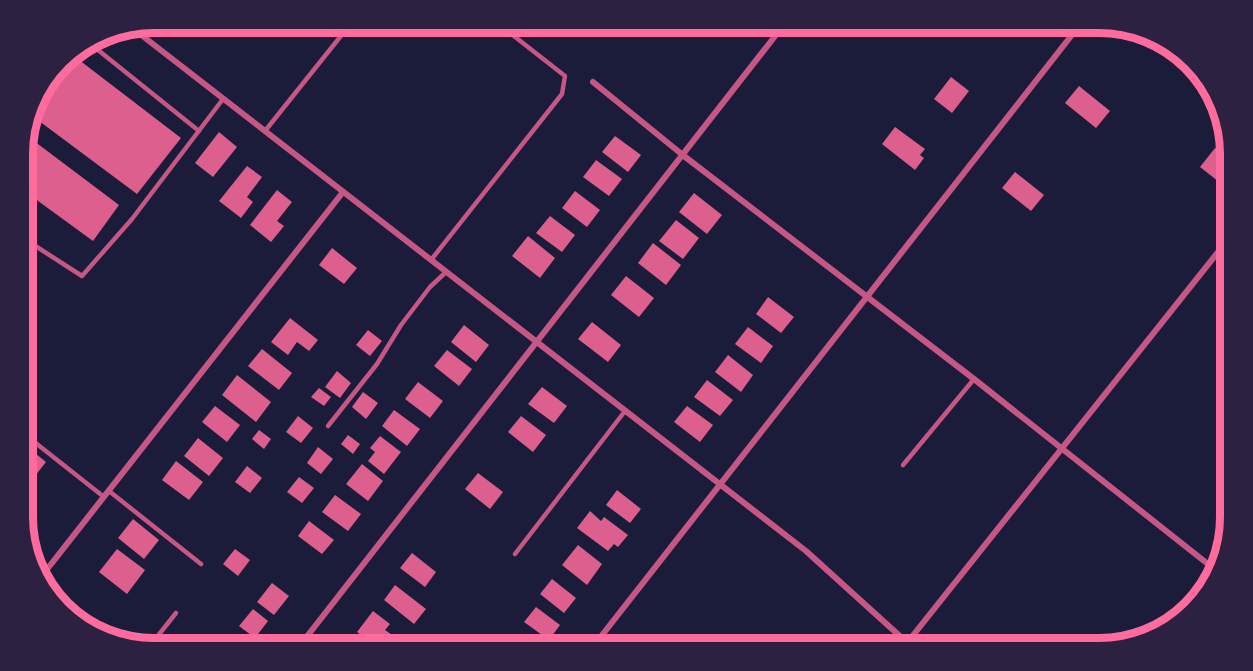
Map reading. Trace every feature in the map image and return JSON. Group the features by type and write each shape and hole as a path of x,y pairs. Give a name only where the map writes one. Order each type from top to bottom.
{"street":[{"path":"306,638 684,156 778,33"},
{"path":"600,638 1073,33"},
{"path":"139,34 816,558 898,638"},
{"path":"592,82 1210,566"},
{"path":"45,572 343,192"},
{"path":"911,638 1220,250"}],"lane":[{"path":"265,131 343,33"},
{"path":"431,260 562,94 564,76 510,33"},
{"path":"95,48 199,130"},
{"path":"33,244 82,276 132,219 223,99"},
{"path":"328,426 377,364 401,325 430,287 446,272"},
{"path":"903,465 974,379"},
{"path":"515,554 625,411"},
{"path":"33,441 104,497"},
{"path":"109,491 201,564"},
{"path":"155,638 176,613"}],"building":[{"path":"78,59 181,138 137,194 38,120 45,100 58,80"},
{"path":"951,77 969,91 952,113 934,99"},
{"path":"1079,86 1110,111 1096,128 1065,103"},
{"path":"895,127 925,149 920,155 924,158 915,170 882,144"},
{"path":"219,132 237,147 213,177 195,163"},
{"path":"615,136 641,155 628,172 602,152"},
{"path":"34,141 119,205 93,241 33,197"},
{"path":"1215,148 1220,152 1220,183 1200,167"},
{"path":"596,160 622,179 609,196 583,177"},
{"path":"247,166 262,177 247,197 253,202 241,218 219,201"},
{"path":"1015,172 1044,195 1031,211 1002,188"},
{"path":"277,190 292,202 277,221 284,226 271,242 250,225"},
{"path":"575,191 600,210 587,227 562,208"},
{"path":"694,193 722,215 707,234 679,212"},
{"path":"550,216 575,235 562,252 536,233"},
{"path":"676,220 699,238 683,259 659,241"},
{"path":"528,236 555,258 540,278 512,256"},
{"path":"653,243 681,265 666,285 638,263"},
{"path":"332,248 357,268 344,284 319,265"},
{"path":"626,276 654,298 639,317 611,295"},
{"path":"768,297 794,317 781,333 756,314"},
{"path":"290,318 318,340 309,351 297,342 288,355 271,342"},
{"path":"592,322 621,345 608,362 578,339"},
{"path":"464,325 489,345 476,362 451,342"},
{"path":"748,327 773,346 761,363 735,344"},
{"path":"368,330 382,341 370,356 356,345"},
{"path":"262,349 292,373 279,390 248,366"},
{"path":"447,350 472,369 459,386 434,366"},
{"path":"728,355 753,375 741,392 715,372"},
{"path":"337,371 351,383 340,398 325,387"},
{"path":"237,375 271,402 256,422 222,395"},
{"path":"707,380 733,400 720,416 694,397"},
{"path":"418,382 443,401 430,418 405,399"},
{"path":"542,387 567,406 554,423 528,404"},
{"path":"319,388 331,397 324,406 311,397"},
{"path":"363,392 378,403 366,419 352,407"},
{"path":"215,406 240,425 227,442 202,422"},
{"path":"687,406 713,425 700,442 674,422"},
{"path":"394,410 420,429 407,446 382,426"},
{"path":"298,416 313,428 301,443 286,432"},
{"path":"521,416 546,435 533,452 508,432"},
{"path":"259,430 271,439 264,449 252,439"},
{"path":"348,435 360,444 353,454 341,444"},
{"path":"380,436 401,452 384,474 368,461 375,452 370,448"},
{"path":"198,438 223,458 209,476 184,456"},
{"path":"318,447 333,459 321,474 307,463"},
{"path":"33,451 46,462 33,479"},
{"path":"176,461 203,482 189,500 162,480"},
{"path":"362,464 383,481 368,501 346,484"},
{"path":"247,466 262,478 250,493 235,482"},
{"path":"478,473 503,492 490,509 465,489"},
{"path":"299,477 314,488 302,503 287,492"},
{"path":"617,490 641,509 630,523 606,505"},
{"path":"335,495 361,514 348,531 322,512"},
{"path":"590,511 601,521 604,517 628,535 618,547 614,544 608,551 577,528"},
{"path":"133,519 159,540 144,559 118,538"},
{"path":"309,521 334,540 322,554 298,536"},
{"path":"578,545 602,564 587,585 562,565"},
{"path":"117,549 145,570 127,594 99,572"},
{"path":"235,549 250,560 238,576 223,564"},
{"path":"412,553 436,572 425,587 400,568"},
{"path":"552,579 576,598 564,613 540,594"},
{"path":"272,583 289,596 274,615 257,602"},
{"path":"395,585 426,609 414,624 384,600"},
{"path":"536,607 560,625 550,638 546,638 524,622"},
{"path":"253,609 268,621 255,638 239,626"},
{"path":"373,611 390,624 385,630 397,638 365,638 357,632"}]}
